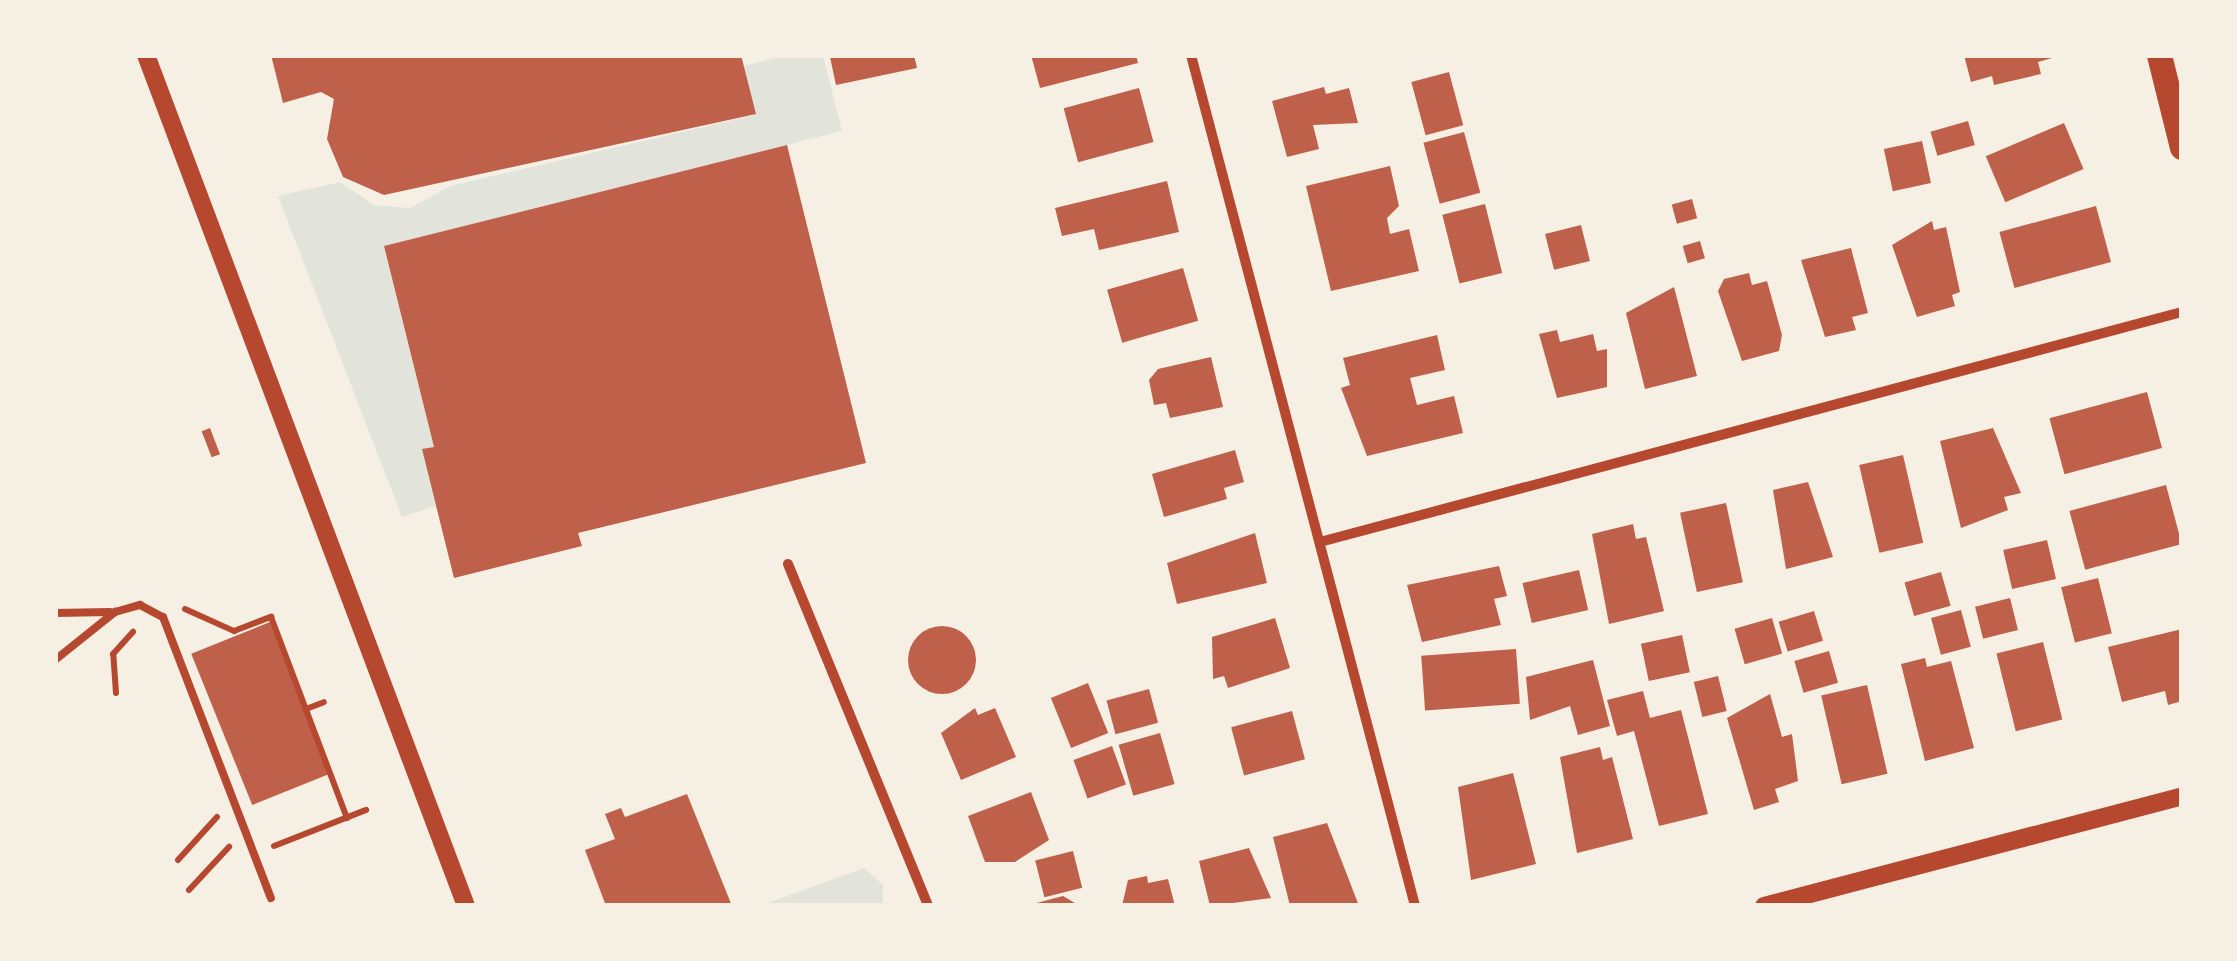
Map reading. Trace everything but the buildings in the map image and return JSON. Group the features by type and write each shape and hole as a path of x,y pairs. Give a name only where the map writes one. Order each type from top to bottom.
{"main road":[{"path":"2159,55 2182,146"}],"street":[{"path":"146,55 466,906"},
{"path":"1191,55 1414,906"},
{"path":"1320,542 2182,312"},
{"path":"788,564 928,906"},
{"path":"1764,906 2182,796"}],"lane":[{"path":"55,614 115,612 140,606 162,617 271,898"},
{"path":"55,660 115,612"}],"path":[{"path":"179,611 234,631 271,617 347,818"},
{"path":"116,693 114,654 137,627"},
{"path":"306,709 324,702"},
{"path":"266,834 271,847 366,810"},
{"path":"178,860 222,812"},
{"path":"189,890 233,842"}],"shaded area":[{"path":"785,55 823,55 842,131 384,246 434,447 422,450 436,506 402,517 278,196 340,182 374,205 410,208 450,186 755,115 744,66"},
{"path":"864,868 883,885 883,906 759,906"}]}
